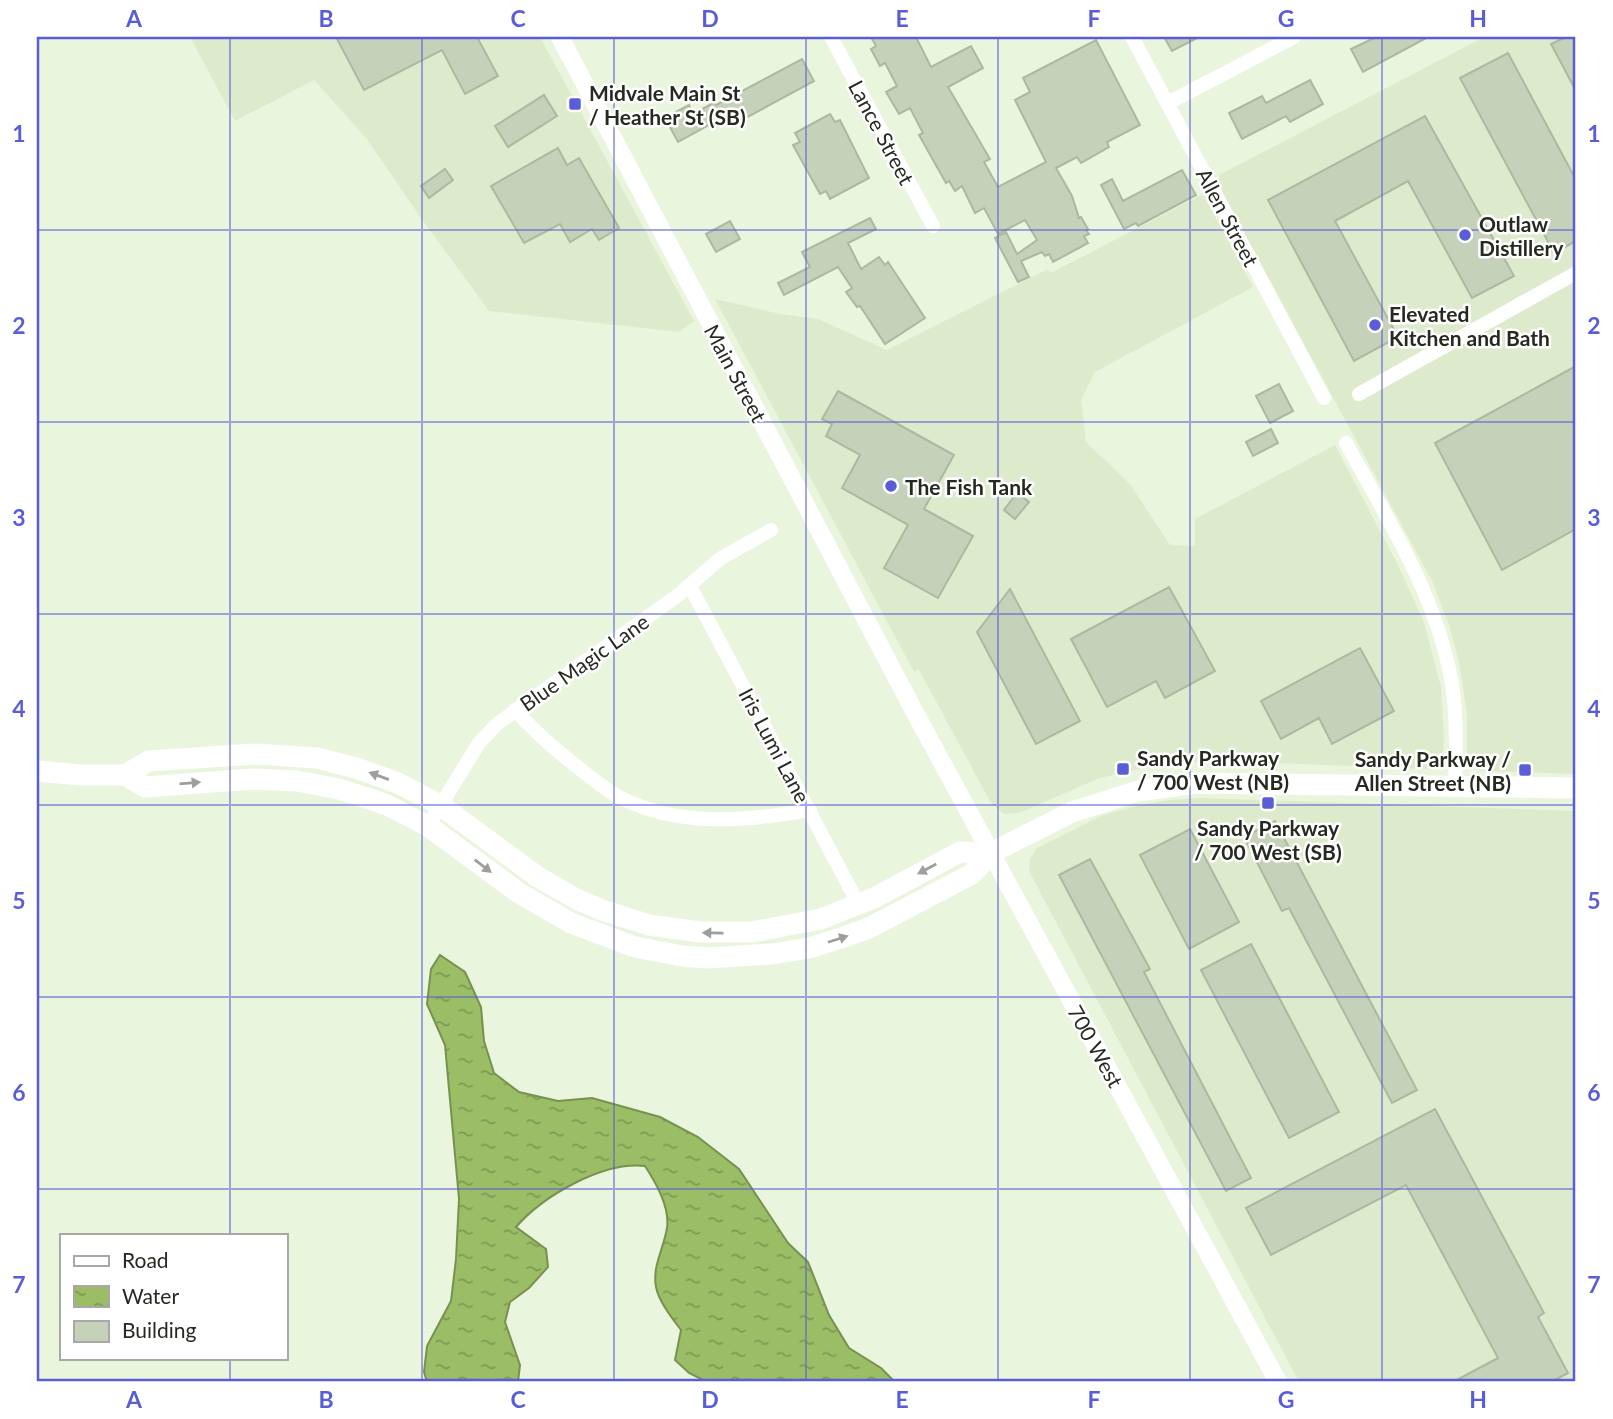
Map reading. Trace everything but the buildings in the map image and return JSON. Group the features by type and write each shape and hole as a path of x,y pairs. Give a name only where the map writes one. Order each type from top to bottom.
{"main road":[{"path":"37,771 125,775 149,761 236,755 295,756 337,763 377,775 440,805 557,889 602,910 649,925 700,933 752,932 800,924 859,905 960,852 991,853"},
{"path":"125,775 145,787 252,779 318,784 362,796 428,826 519,893 570,923 635,947 706,958 772,954 844,937 887,919 972,874 991,853 1072,812 1138,791 1198,783 1576,788"}],"street":[{"name":"Main Street","path":"560,37 913,709"},
{"name":"Lance Street","path":"831,37 933,226"},
{"name":"Allen Street","path":"1132,37 1324,398"},
{"path":"1168,103 1294,37"},
{"path":"1359,394 1576,273"},
{"path":"1346,443 1410,562 1435,618 1452,684 1455,786"},
{"name":"Blue Magic Lane","path":"428,826 479,743 497,724 690,586 721,558 771,530"},
{"name":"Iris Lumi Lane","path":"690,586 859,905"},
{"name":"700 West","path":"913,709 1278,1382"},
{"path":"516,710 541,738 605,789 646,808 717,821 756,819 810,810"}],"shaded area":[{"path":"190,37 540,37 694,321 679,332 489,311 367,139 314,80 235,121"},
{"path":"1484,37 1576,37 1576,774 1484,771 1478,770 1470,763 1467,754 1467,715 1459,661 1433,583 1219,186 1219,175"},
{"path":"1203,194 1253,287 1095,372 1081,400 1086,442 1130,484 1170,545 1195,546 1195,519 1335,445 1398,565 1424,622 1441,687 1443,757 1438,765 1426,769 1223,761 1164,763 1100,778 1019,813 1004,814 991,803 919,670 914,672 715,299 780,314 818,319 887,350 1048,269 1051,273"},
{"path":"1202,798 1576,811 1576,1382 1299,1382 1029,871 1030,859 1037,848 1101,816 1135,806"}],"water":[{"path":"440,955 465,972 481,1007 484,1041 494,1073 519,1092 558,1101 592,1098 660,1117 698,1137 739,1169 788,1243 808,1262 829,1315 849,1348 881,1368 895,1382 707,1382 689,1373 675,1360 681,1330 663,1304 656,1287 657,1264 667,1228 664,1204 645,1166 629,1166 611,1169 575,1183 542,1204 516,1227 546,1249 548,1267 529,1288 510,1302 505,1322 520,1365 518,1382 427,1382 424,1372 427,1346 451,1301 459,1199 445,1045 427,1004 431,969"}],"place":[{"name":"Midvale Main St / Heather St (SB)","path":"575,104"},
{"name":"Outlaw Distillery","path":"1465,235"},
{"name":"Elevated Kitchen and Bath","path":"1375,325"},
{"name":"The Fish Tank","path":"891,486"},
{"name":"Sandy Parkway / 700 West (NB)","path":"1123,769"},
{"name":"Sandy Parkway / Allen Street (NB)","path":"1525,770"},
{"name":"Sandy Parkway / 700 West (SB)","path":"1268,803"}]}
